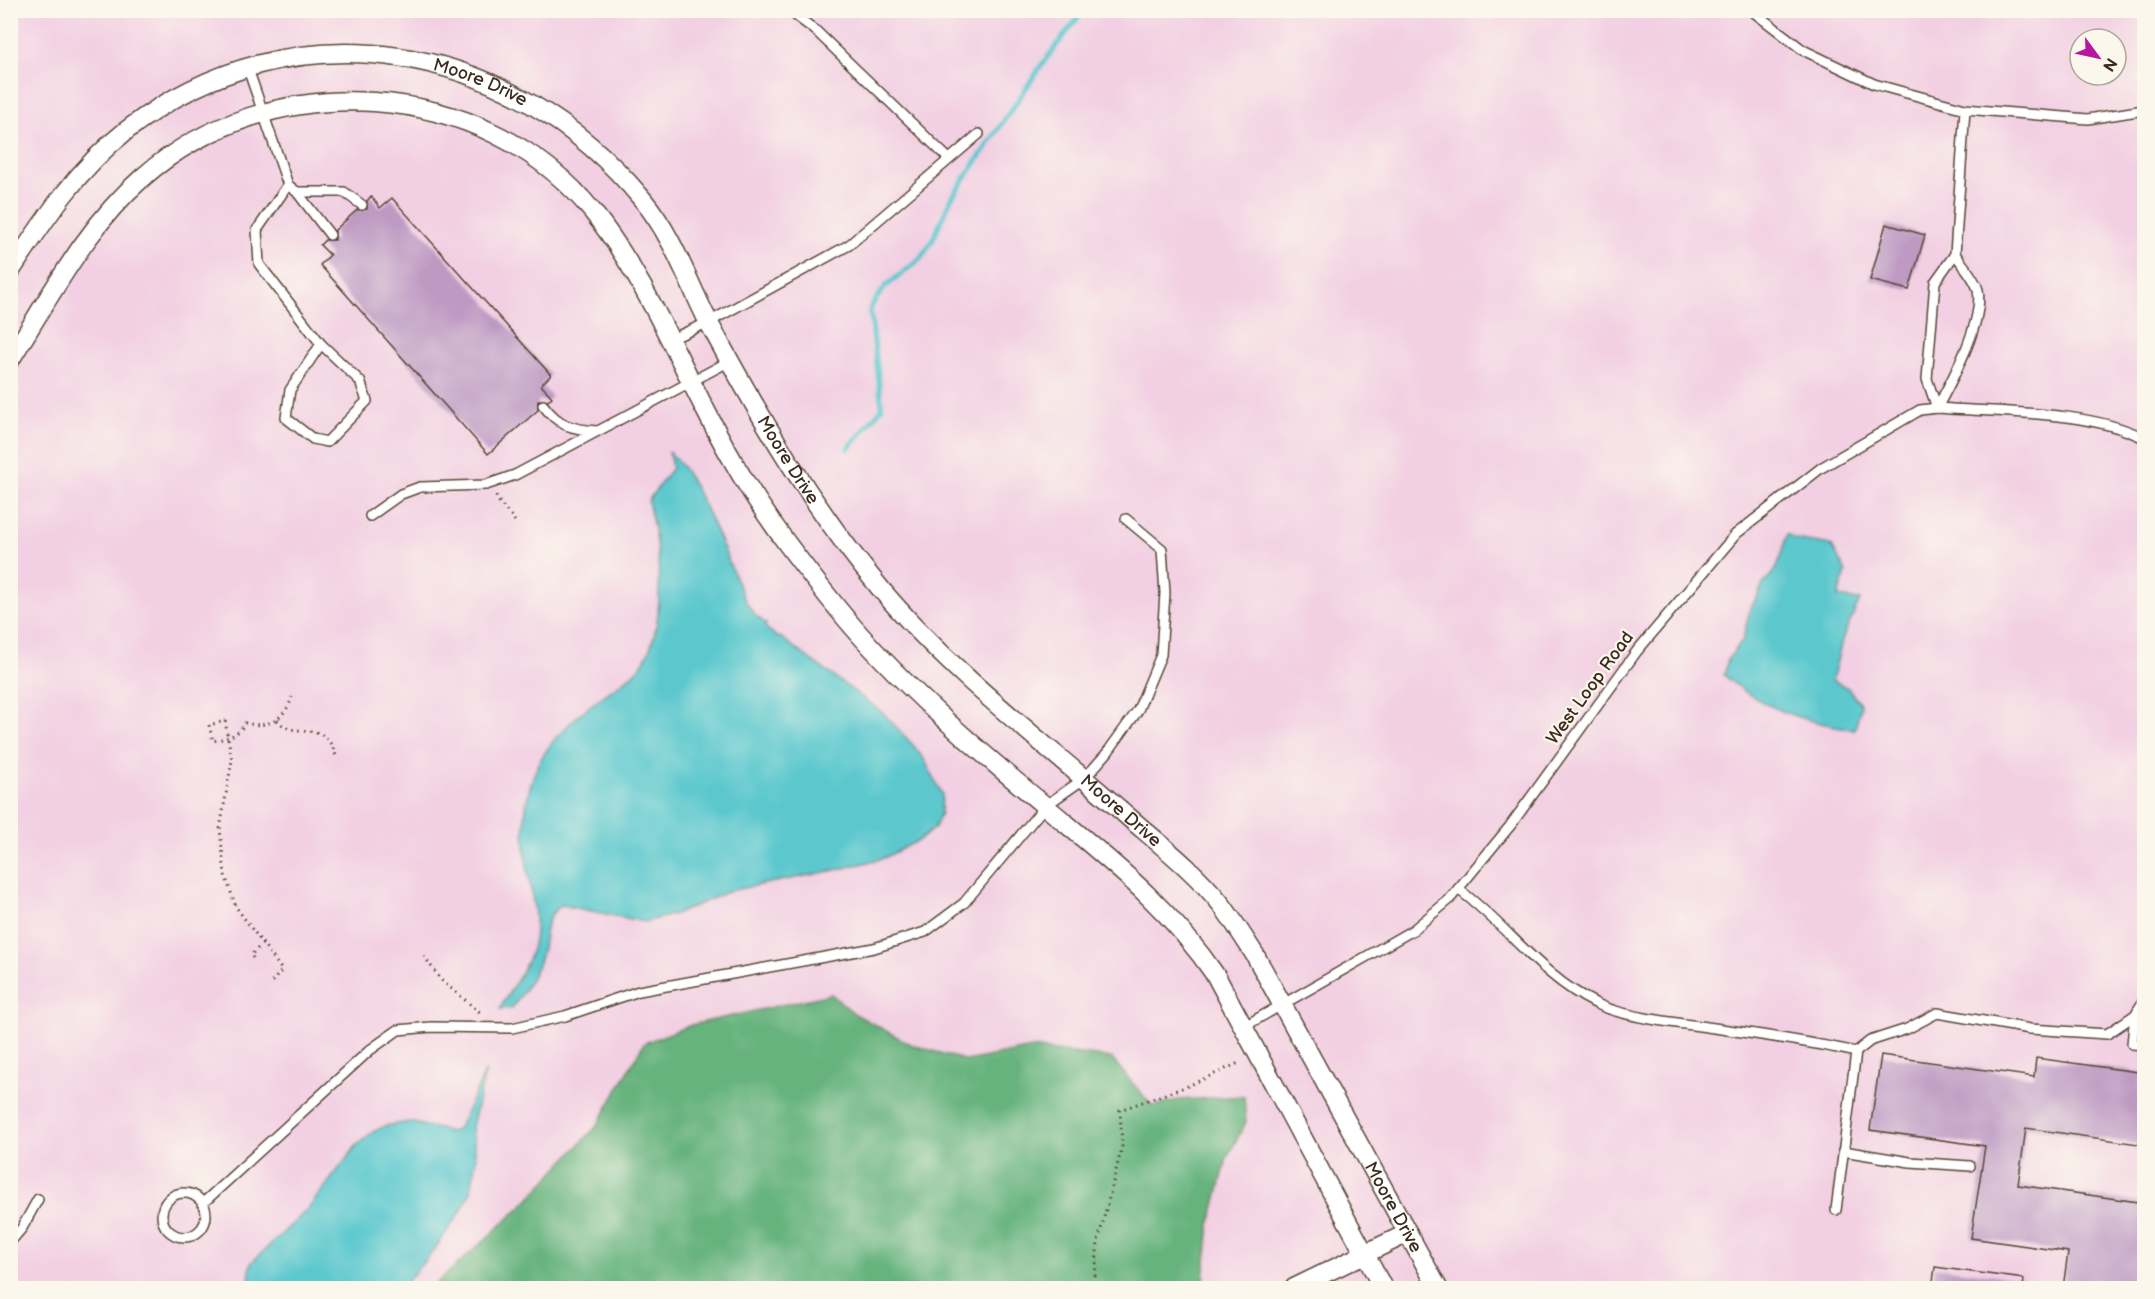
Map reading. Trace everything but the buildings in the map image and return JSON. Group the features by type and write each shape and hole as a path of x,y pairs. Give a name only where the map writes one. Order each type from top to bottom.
{"street":[{"name":"Moore Drive","path":"10,272 65,191 130,128 177,98 219,78 248,69 300,58 338,54 386,56 449,66 493,82 530,100 567,126 609,162 646,202 671,243 709,322 779,449 818,508 881,590 944,656 1167,851 1220,903 1256,955 1438,1288"},
{"path":"10,360 87,240 121,197 162,161 189,144 239,119 262,112 342,100 375,101 442,113 516,146 541,163 590,209 619,247 732,460 753,494 839,610 885,661 932,707 1154,899 1202,956 1243,1027 1383,1288"},
{"path":"1294,1288 1408,1233"}],"lane":[{"path":"788,10 815,30 949,159"},
{"path":"1751,10 1803,50 1874,84 1965,109 2088,119 2145,110"},
{"path":"248,69 288,186 297,192 330,235"},
{"path":"1937,408 1927,380 1935,282 1955,254 1965,109"},
{"path":"669,340 709,322 849,245 979,134"},
{"path":"288,186 257,230 258,264 321,344 360,381 367,401 327,442 313,439 286,418 290,390 321,344"},
{"path":"297,192 344,192 362,205"},
{"path":"1937,408 1960,363 1975,321 1978,289 1955,254"},
{"path":"370,516 401,494 420,487 486,485 506,479 730,361"},
{"path":"543,405 552,417 572,429 597,431"},
{"path":"1937,408 2086,420 2124,428 2145,438"},
{"name":"West Loop Road","path":"1243,1027 1413,930 1458,889 1510,826 1637,651 1736,534 1821,468 1920,410 1937,408"},
{"path":"203,1203 370,1050 398,1030 431,1027 512,1028 565,1017 639,991 874,948 925,932 964,903 1045,806 1085,778 1107,753 1138,710 1161,655 1165,593 1162,549 1126,519"},
{"path":"1458,889 1475,902 1545,969 1596,1004 1659,1021 1799,1039 1856,1052"},
{"path":"1836,1210 1856,1052 1870,1041 1907,1029 1937,1013 2030,1029 2107,1034 2135,1015 2145,1000"},
{"path":"2135,1015 2132,1044 2145,1045"},
{"path":"1843,1151 1910,1162 1970,1166"},
{"path":"177,1194 191,1194 203,1203 206,1217 204,1224 194,1235 180,1237 173,1235 163,1224 163,1209 170,1197 177,1194"},
{"path":"10,1242 22,1228 38,1199"}],"path":[{"path":"495,494 501,508 512,515 517,525"},
{"path":"272,982 282,970 236,907 225,875 220,829 231,778 229,737 225,721 209,726 213,741 229,737 237,733 245,723 257,725 277,720 285,713 292,697"},
{"path":"277,720 289,728 316,731 332,744 336,756"},
{"path":"254,958 251,955 263,943"},
{"path":"424,956 441,980 488,1018"},
{"path":"1094,1288 1098,1241 1122,1147 1120,1110 1188,1086 1257,1055"}],"shaded area":[{"path":"11,11 2144,11 2144,1288 11,1288"}],"green space":[{"path":"831,994 855,1014 910,1044 967,1061 1032,1048 1111,1058 1152,1106 1178,1100 1244,1096 1246,1122 1227,1158 1210,1225 1203,1288 431,1288 521,1207 597,1126 644,1043 691,1025"}],"water":[{"path":"669,452 679,463 701,498 744,599 755,615 778,638 780,637 883,713 924,759 942,794 941,812 935,827 921,839 884,858 841,869 729,891 679,913 645,922 562,905 556,909 548,921 540,959 528,985 512,1008 500,1009 527,962 535,934 535,913 524,832 526,804 534,774 547,750 564,729 584,710 638,669 648,653 655,633 658,611 658,563 648,501 672,468"},
{"path":"1787,534 1794,539 1831,545 1846,572 1838,597 1860,600 1843,637 1832,680 1848,688 1861,705 1855,729 1820,723 1785,712 1753,697 1724,675 1728,659 1743,640 1749,612 1764,583 1777,568"},
{"path":"486,1070 472,1126 476,1158 471,1191 461,1211 434,1250 401,1288 248,1288 251,1263 308,1209 357,1145 385,1126 409,1122 451,1132 458,1129"}],"waterway":[{"path":"848,449 882,408 870,308 885,287 920,259 932,241 951,199 1043,63 1084,10"}]}
